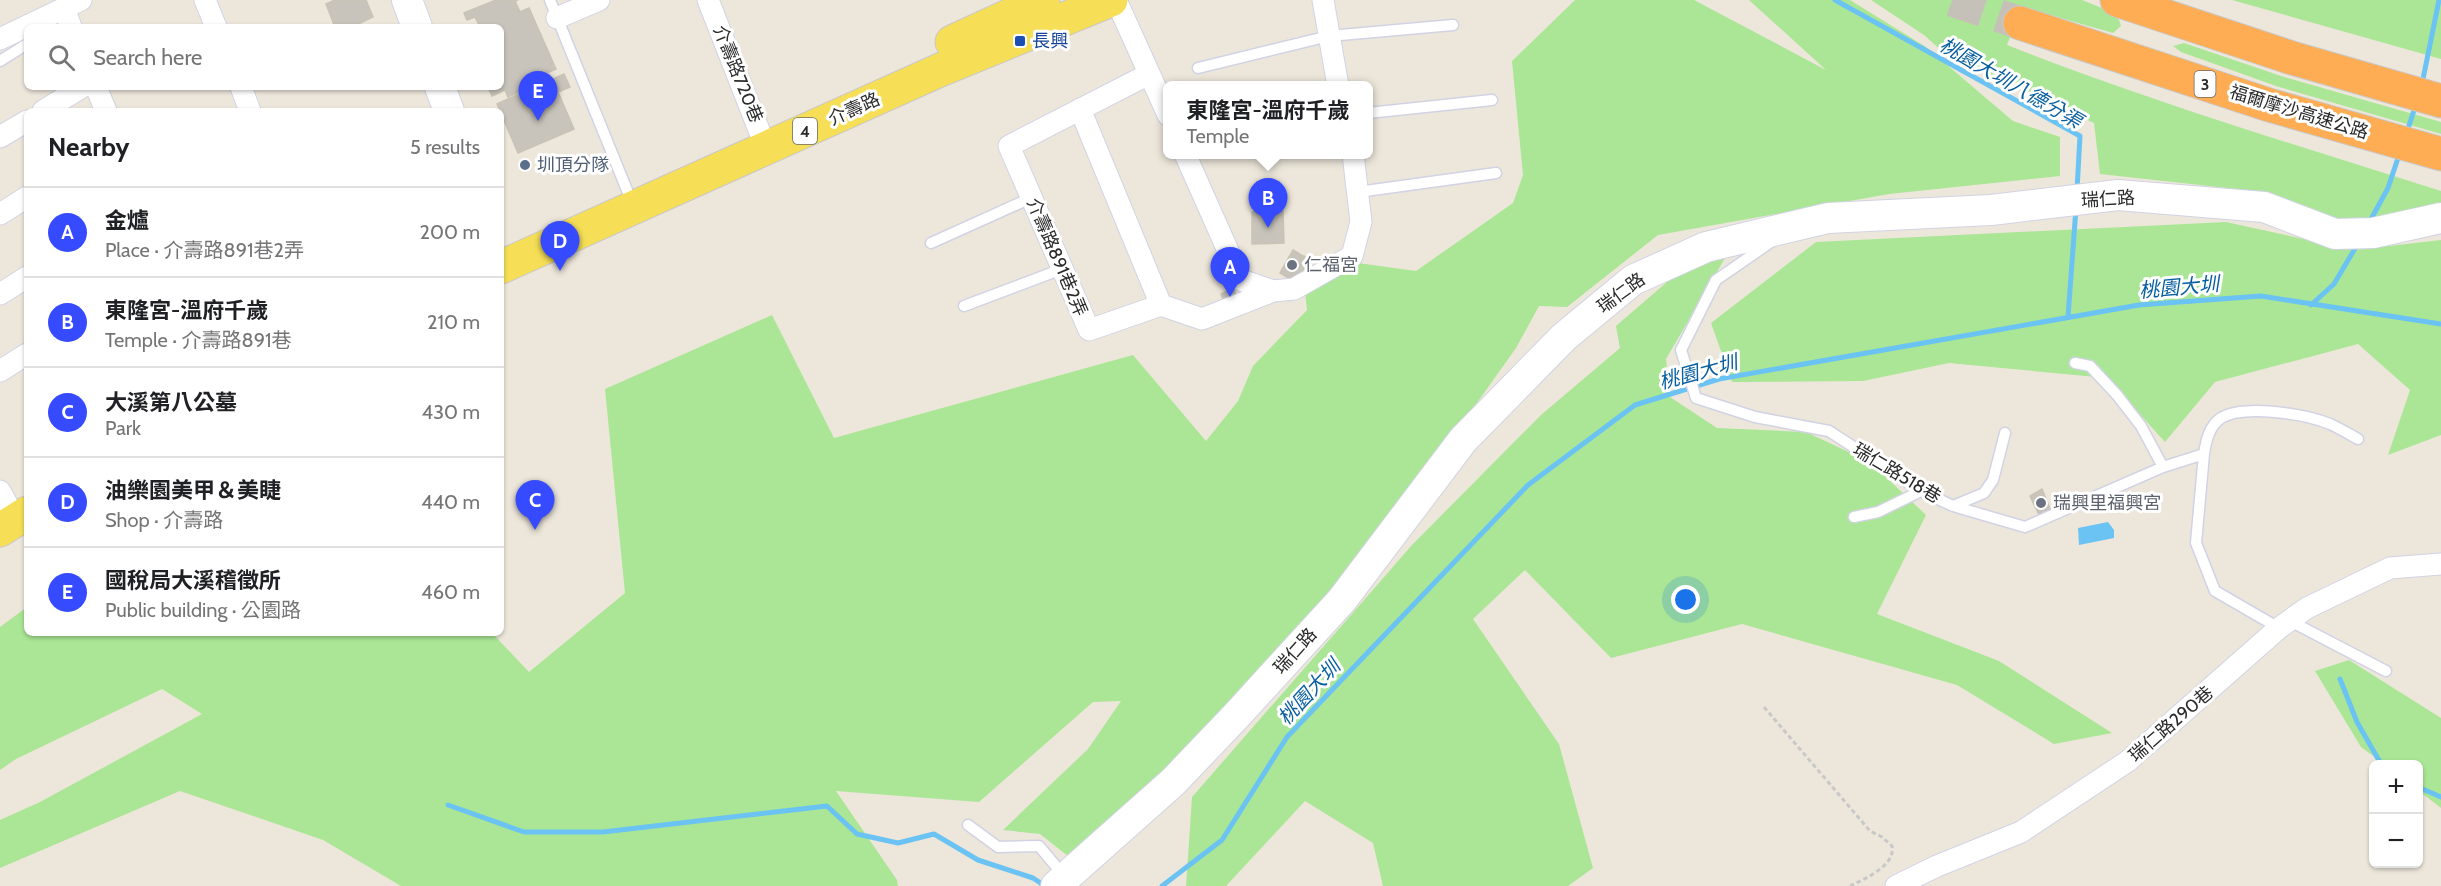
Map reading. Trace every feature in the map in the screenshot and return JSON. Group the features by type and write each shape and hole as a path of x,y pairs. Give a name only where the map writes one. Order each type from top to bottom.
{"highway":[{"path":"2117,0 2426,97"},
{"path":"2134,60 2153,12"},
{"name":"福爾摩沙高速公路","path":"2020,23 2269,105 2416,147"}],"main road":[{"name":"介壽路","path":"504,254 763,139 1043,0"},
{"name":"介壽路","path":"763,139 1111,0"}],"street":[{"path":"205,0 215,24"},
{"path":"407,0 416,24"},
{"path":"554,9 599,0"},
{"name":"介壽路720巷","path":"708,0 763,139"},
{"path":"1116,0 1163,106"},
{"path":"1323,0 1337,81"},
{"path":"40,24 72,12"},
{"path":"0,39 24,30"},
{"path":"1149,74 1080,110 1161,305 1202,319 1272,291 1294,289 1352,256 1361,222 1354,159"},
{"path":"48,108 77,90"},
{"path":"97,90 105,108"},
{"path":"242,90 249,108"},
{"path":"441,90 448,108"},
{"name":"介壽路891巷2弄","path":"1080,110 1009,146 1089,330 1161,305"},
{"path":"0,137 24,123"},
{"path":"1187,159 1241,280 1272,291"},
{"name":"瑞仁路","path":"1061,881 1173,782 1244,708 1342,600 1463,440 1563,337 1633,280 1706,247 1828,218 1991,210 2118,195 2264,207 2336,234 2373,233 2441,218"},
{"path":"0,214 24,199"},
{"path":"0,294 24,279"},
{"path":"0,371 24,356"},
{"name":"瑞仁路290巷","path":"1896,886 1937,866 2021,832 2128,761 2284,624 2307,608 2390,568 2441,564"}],"lane":[{"path":"554,9 630,199"},
{"path":"1198,68 1329,36 1453,25"},
{"path":"0,61 24,46"},
{"path":"1373,112 1492,100"},
{"path":"1358,192 1496,173"},
{"path":"931,243 1031,198"},
{"name":"瑞仁路518巷","path":"1794,226 1716,280 1682,350 1696,398 1755,417 1829,431 1921,491 1953,506 2025,527 2163,467 2204,454"},
{"path":"964,306 1062,269"},
{"path":"2075,363 2090,366 2117,395 2141,426 2163,467"},
{"path":"2358,439 2329,424 2275,412 2238,411 2221,419 2206,438 2196,543 2215,591 2386,671"},
{"path":"1953,506 1984,493 1993,480 2005,433"},
{"path":"1854,517 1878,512 1921,491"},
{"path":"968,825 998,848 1039,846 1061,881"}],"path":[{"path":"1764,707 1870,831 1882,837 1892,846 1890,859 1870,876 1850,886"}],"green space":[{"path":"1575,0 1694,0 1826,70 1749,0 1850,0 1926,47 2013,121 2060,137 2060,176 1889,194 1658,235 1567,307 1539,306 1516,348 1425,476 1294,645 1073,860 1040,834 1003,830 1088,749 1121,701 1093,702 979,802 836,791 897,880 898,886 401,886 323,840 180,791 0,868 0,820 40,802 202,714 162,689 16,759 0,770 0,627 24,609 24,636 495,636 529,672 625,593 605,389 772,315 834,438 1133,355 1206,441 1238,401 1253,366 1307,310 1305,292 1358,263 1416,271 1513,203 1523,175 1512,61"},
{"path":"1871,0 2082,0 2117,14 2121,26 2113,33 2022,7 2007,45 2168,104 2441,191 2441,204 2346,228 2264,192 2100,174 2094,123 1953,61 1924,35"},
{"path":"2232,0 2441,0 2441,59"},
{"path":"2184,43 2281,76 2441,122 2441,134 2276,86 2181,52 2173,46"},
{"path":"2226,222 2354,250 2441,240 2441,435 2388,455 2410,390 2358,344 2215,382 2165,442 2107,378 1949,363 1863,381 1732,382 1711,323 1816,242"},
{"path":"1728,253 1666,359 1670,397 1717,428 1806,432 1870,462 1926,515 1877,614 1999,661 2112,733 2054,744 1957,685 1742,624 1611,658 1525,570 1473,619 1559,744 1593,868 1568,886 1383,886 1373,843 1305,801 1226,886 1186,886 1192,797 1412,545 1541,415 1620,348 1616,326 1675,275"},
{"path":"2349,660 2441,718 2441,808 2423,794 2423,760 2379,760 2361,747 2315,671"}],"water":[{"path":"2108,522 2114,530 2114,538 2079,545 2078,528"}],"building":[{"path":"335,0 366,0 373,17 358,24 334,24 326,4"},
{"path":"496,0 518,0 515,1 520,12 529,8 556,69 521,84 524,90 508,97 505,90 492,96 489,90 504,90 504,24 478,24 475,17 467,20 464,13"},
{"path":"564,74 570,87 558,92 574,129 518,153 504,120 504,108 499,108 497,104"},
{"path":"1283,211 1284,243 1252,244 1252,212"},
{"name":"仁福宮","path":"1293,250 1303,256 1290,279 1280,273"},
{"path":"1304,256 1310,259 1298,282 1291,278"},
{"path":"1233,288 1239,300 1226,307 1221,294"},
{"name":"瑞興里福興宮","path":"2042,489 2051,511 2040,517 2030,496"}],"waterway":[{"name":"桃園大圳八德分渠","path":"1835,0 2080,136 2077,190"},
{"path":"2422,84 2439,0"},
{"path":"2407,132 2416,104"},
{"path":"2369,223 2388,188 2400,152"},
{"name":"桃園大圳八德分渠","path":"2068,317 2076,208"},
{"path":"2311,305 2334,284 2357,245"},
{"name":"桃園大圳","path":"1162,886 1222,840 1287,737 1528,485 1635,405 1719,379 2139,305 2261,296 2441,324"},
{"path":"2340,679 2357,722 2379,760"},
{"path":"2423,789 2441,797"},
{"path":"448,805 524,832 603,832 827,806 857,834 898,843 934,834 978,860 1033,878 1045,886"}],"tunnel":[{"path":"1952,0 2020,23"}],"place":[{"name":"長興","path":"1020,41"},
{"name":"國稅局大溪稽徵所","path":"538,121"},
{"name":"圳頂分隊","path":"525,165"},
{"name":"東隆宮-溫府千歲","path":"1268,228"},
{"name":"仁福宮","path":"1292,265"},
{"name":"油樂園美甲＆美睫","path":"560,271"},
{"name":"金爐","path":"1230,297"},
{"name":"瑞興里福興宮","path":"2041,503"},
{"name":"大溪第八公墓","path":"535,530"}]}
